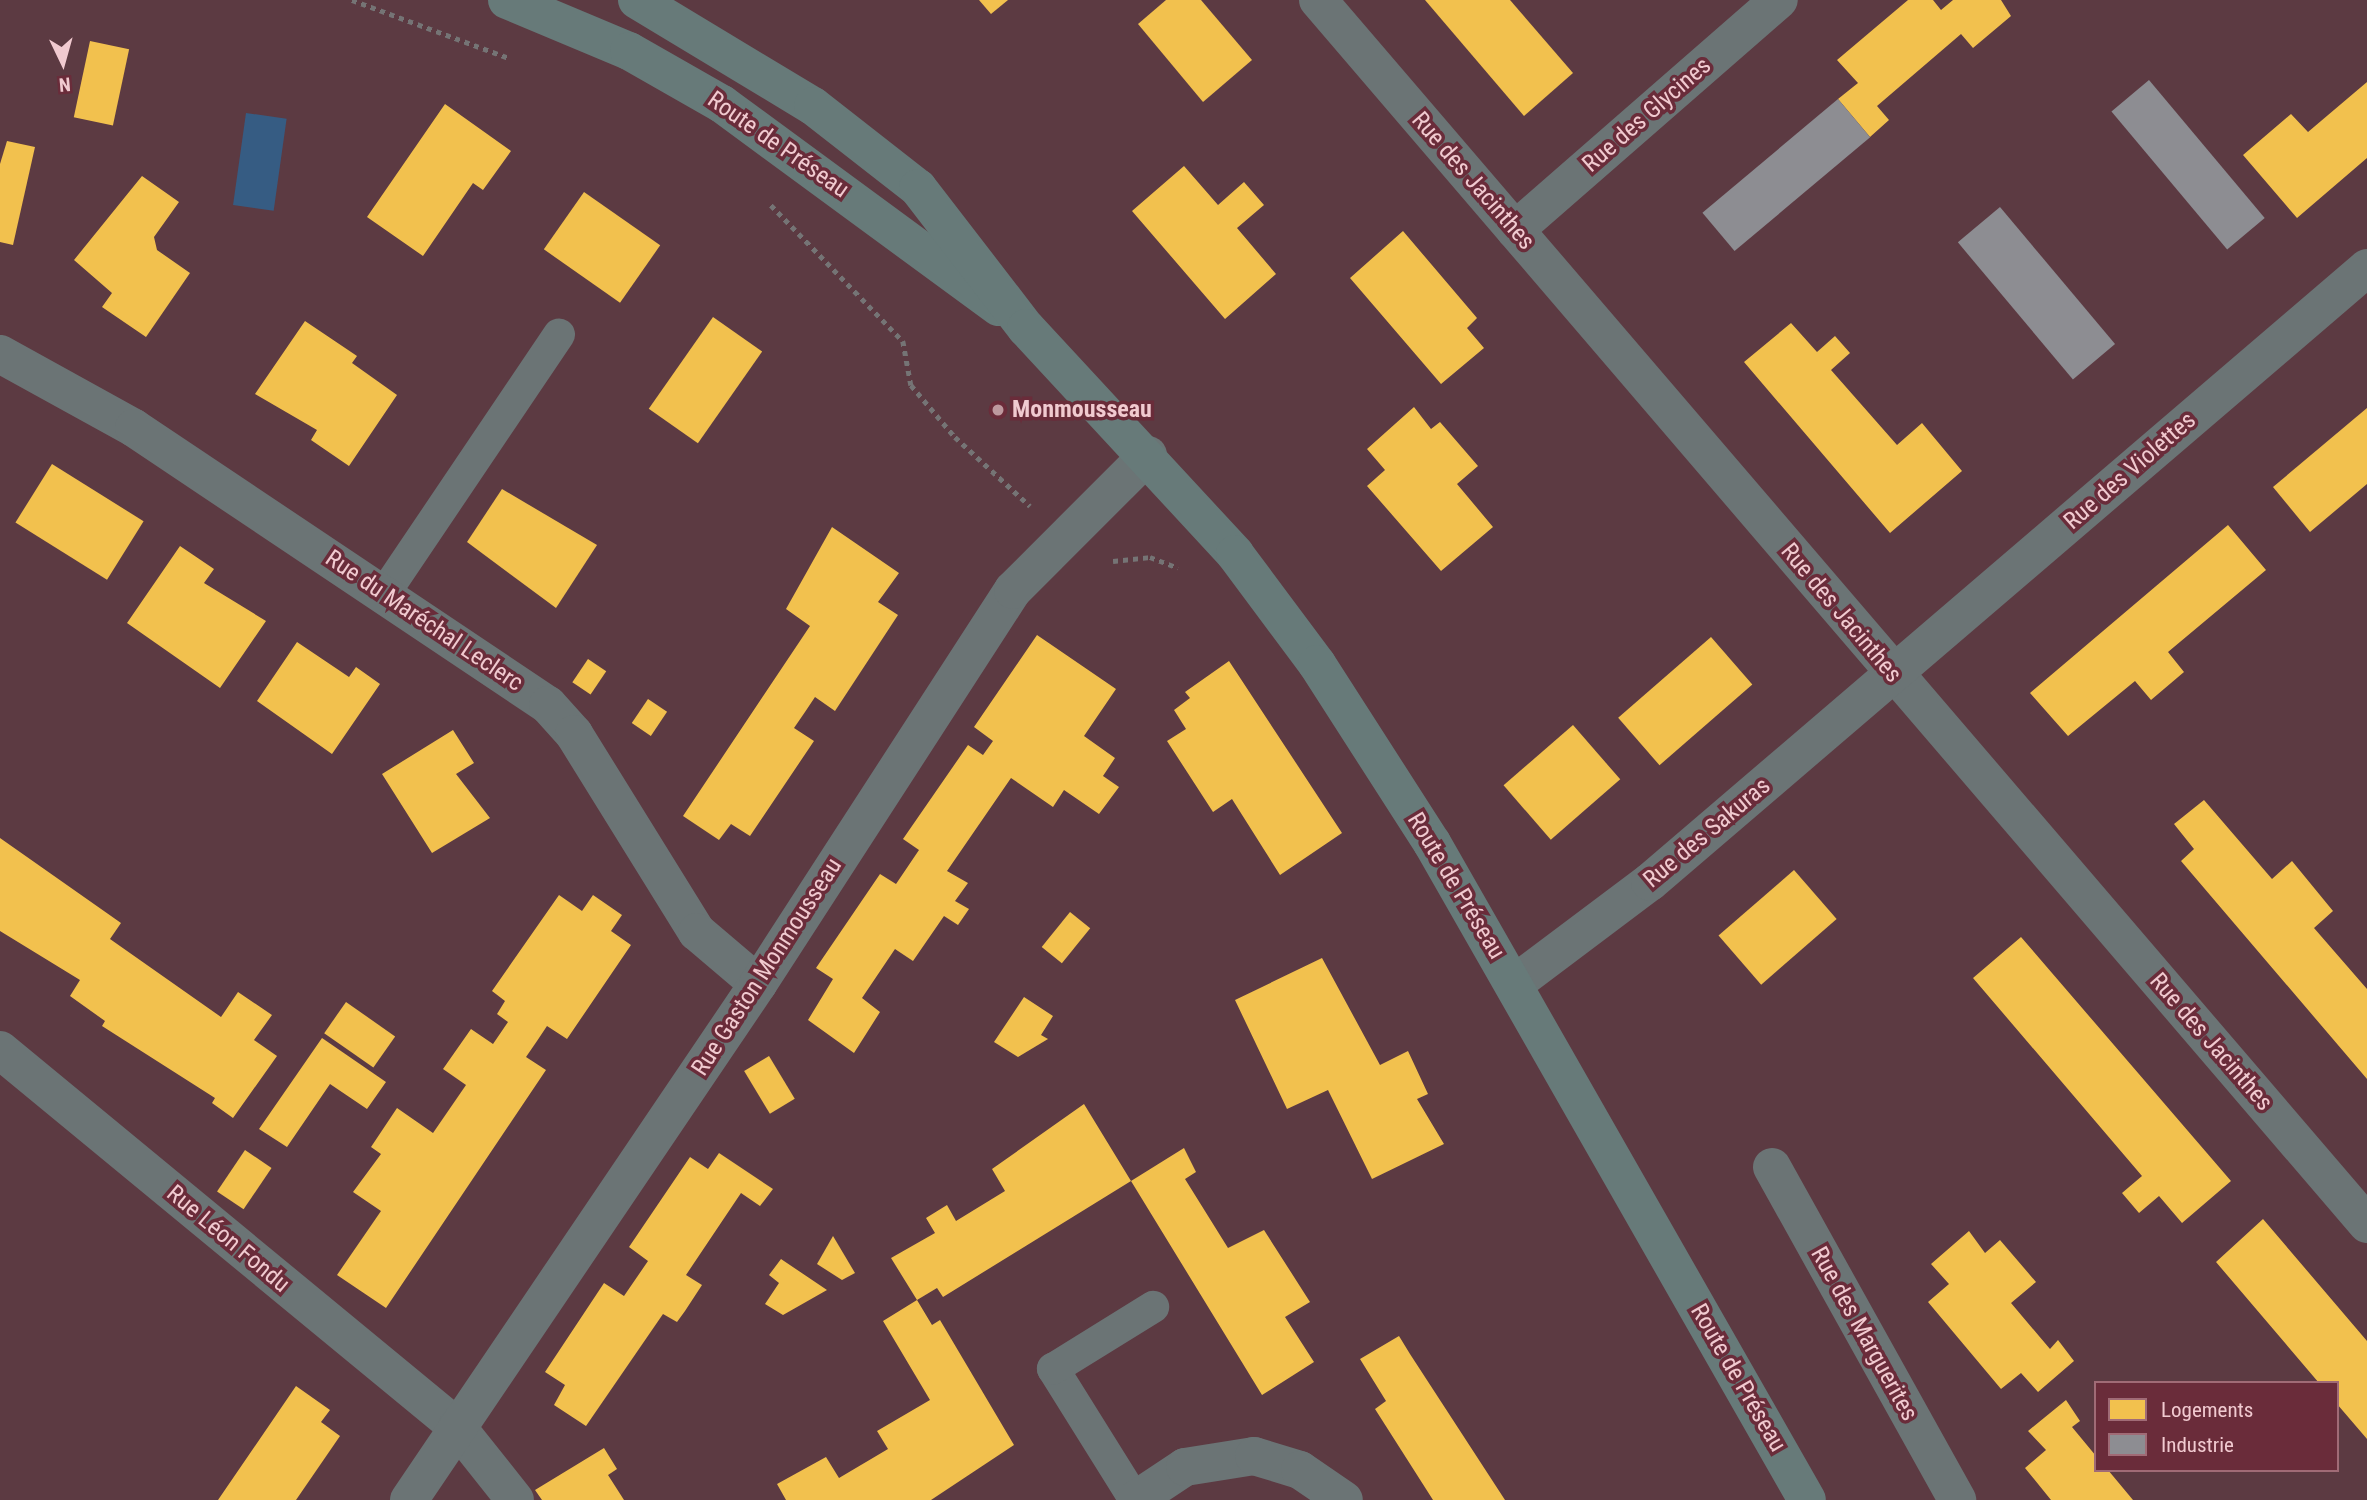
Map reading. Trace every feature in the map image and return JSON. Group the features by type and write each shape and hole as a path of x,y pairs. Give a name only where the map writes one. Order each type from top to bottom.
{"main road":[{"name":"Route de Préseau","path":"507,0 629,51 722,104 1026,328"},
{"name":"Route de Préseau","path":"637,0 760,71 892,165 943,215 1026,328 1148,455 1236,554 1317,664 1514,984 1807,1500"}],"street":[{"name":"Rue des Jacinthes","path":"1318,0 2367,1224"},
{"name":"Rue des Glycines","path":"1515,230 1779,0"},
{"name":"Rue des Violettes","path":"1894,674 2367,268"},
{"name":"Rue du Maréchal Leclerc","path":"0,354 134,428 384,594 561,717 697,932 758,984"},
{"name":"Rue Gaston Monmousseau","path":"409,1500 758,984 1013,590 1148,455"},
{"name":"Rue des Sakuras","path":"1514,984 1650,882 1894,674"},
{"name":"Rue Léon Fondu","path":"0,1050 457,1427 515,1500"},
{"name":"Rue des Marguerites","path":"1772,1167 1957,1500"},
{"path":"1135,1500 1185,1467 1254,1456 1300,1470 1344,1500"}],"lane":[{"path":"384,594 559,335"},
{"path":"1135,1500 1053,1369 1153,1307"}],"path":[{"path":"352,0 521,63"},
{"path":"765,200 903,341 911,384 955,437 1064,537 1096,562 1150,556 1187,572"}],"water":[{"path":"246,113 287,119 274,211 233,205"}],"building: Logements":[{"path":"979,0 1008,0 991,14"},
{"path":"1166,0 1201,0 1252,60 1203,102 1138,24"},
{"path":"1425,0 1510,0 1573,73 1524,116"},
{"path":"1908,0 1933,0 1941,10 1953,0 2001,0 2011,16 1973,48 1961,34 1877,106 1889,120 1870,137 1838,99 1858,83 1837,60"},
{"path":"90,41 129,49 113,126 74,117"},
{"path":"2367,82 2367,158 2297,218 2243,155 2291,114 2308,132"},
{"path":"445,104 511,151 483,190 473,183 423,256 367,217"},
{"path":"7,141 35,147 13,245 0,242 0,164"},
{"path":"1184,166 1218,205 1244,182 1264,205 1237,228 1276,274 1225,319 1132,211"},
{"path":"142,176 179,202 154,237 157,250 190,273 146,337 102,307 112,293 74,260"},
{"path":"584,192 660,245 620,303 544,249"},
{"path":"1403,231 1477,318 1467,328 1484,348 1441,384 1350,278"},
{"path":"713,317 762,351 698,443 649,409"},
{"path":"305,321 357,356 352,363 397,395 349,466 311,440 317,430 255,394"},
{"path":"1791,323 1817,352 1835,336 1850,353 1831,370 1897,445 1922,423 1962,471 1890,533 1744,362"},
{"path":"1414,407 1431,429 1440,422 1478,466 1457,484 1493,527 1441,571 1367,486 1385,470 1367,449"},
{"path":"2367,408 2367,484 2310,532 2273,487"},
{"path":"52,464 144,521 107,580 15,523"},
{"path":"502,489 597,545 556,608 467,542"},
{"path":"2228,525 2266,570 2168,652 2184,672 2151,700 2135,681 2068,736 2030,693"},
{"path":"832,527 899,573 878,602 898,615 835,711 815,697 794,728 814,741 750,836 731,824 719,840 683,816 810,626 786,609"},
{"path":"180,546 214,569 204,583 266,621 220,688 127,623"},
{"path":"1037,635 1116,689 1084,736 1115,758 1103,776 1119,787 1099,814 1064,790 1053,807 1011,778 947,871 968,883 955,901 969,909 958,925 944,916 913,961 895,949 862,998 880,1012 854,1053 808,1020 833,979 816,968 880,874 896,884 919,850 903,839 968,745 983,755 993,741 974,727"},
{"path":"1711,637 1752,685 1660,765 1618,718"},
{"path":"297,642 349,677 356,667 380,684 332,754 257,701"},
{"path":"588,659 606,671 591,695 572,682"},
{"path":"1229,661 1342,833 1280,875 1232,799 1213,812 1167,741 1186,729 1174,710 1190,698 1185,692"},
{"path":"648,699 667,712 651,736 632,723"},
{"path":"1573,725 1620,779 1551,840 1504,785"},
{"path":"453,730 474,763 456,774 490,818 432,853 382,774"},
{"path":"2204,800 2272,879 2292,861 2333,911 2314,928 2367,989 2367,1079 2181,861 2194,849 2174,824"},
{"path":"0,838 121,923 110,939 221,1017 238,992 272,1015 254,1040 277,1056 233,1118 212,1103 215,1098 102,1026 105,1021 70,996 80,980 0,931"},
{"path":"1794,870 1837,919 1761,985 1719,936"},
{"path":"559,895 582,911 593,895 622,915 611,931 631,945 567,1039 547,1026 526,1057 546,1070 386,1308 337,1275 381,1211 353,1192 381,1154 371,1147 397,1108 433,1133 466,1085 443,1069 471,1029 493,1044 508,1022 497,1014 505,1001 492,991"},
{"path":"1070,912 1090,928 1062,963 1042,947"},
{"path":"2021,937 2231,1181 2182,1223 2159,1196 2139,1213 2122,1193 2142,1176 1973,978"},
{"path":"1322,958 1380,1065 1408,1051 1428,1094 1417,1099 1444,1144 1372,1179 1328,1090 1287,1109 1235,1000"},
{"path":"1024,997 1053,1016 1041,1035 1048,1039 1018,1057 994,1042"},
{"path":"346,1002 395,1036 373,1068 324,1033"},
{"path":"322,1038 386,1082 367,1109 330,1084 287,1147 259,1129"},
{"path":"769,1056 795,1099 770,1114 744,1071"},
{"path":"1084,1104 1131,1181 943,1297 937,1288 917,1300 891,1258 935,1233 926,1218 947,1205 956,1221 1005,1191 992,1169"},
{"path":"1184,1148 1196,1172 1185,1179 1228,1248 1264,1230 1310,1302 1285,1317 1314,1362 1262,1395 1131,1181"},
{"path":"245,1150 272,1168 244,1209 217,1191"},
{"path":"719,1153 773,1189 760,1206 741,1193 686,1275 702,1285 685,1311 677,1322 663,1314 586,1426 554,1405 565,1385 545,1372 604,1283 624,1296 648,1261 629,1247 690,1157 708,1169"},
{"path":"2263,1219 2367,1341 2367,1439 2339,1406 2339,1381 2317,1381 2216,1262"},
{"path":"1969,1231 1985,1253 2000,1240 2036,1282 2011,1303 2050,1349 2058,1340 2074,1361 2038,1392 2021,1373 2001,1389 1928,1302 1949,1284 1931,1264"},
{"path":"833,1236 855,1273 842,1280 817,1264"},
{"path":"781,1259 827,1290 783,1315 765,1304 779,1283 769,1275"},
{"path":"917,1300 932,1325 940,1320 1014,1445 931,1500 786,1500 777,1484 826,1457 839,1478 888,1449 877,1431 930,1400 883,1321"},
{"path":"1399,1336 1505,1500 1433,1500 1375,1409 1386,1401 1360,1359"},
{"path":"296,1386 330,1410 321,1422 340,1436 296,1500 218,1500"},
{"path":"2066,1400 2080,1421 2072,1427 2094,1454 2094,1472 2110,1472 2133,1500 2051,1500 2025,1468 2046,1450 2028,1431"},
{"path":"604,1448 617,1469 608,1475 624,1500 542,1500 535,1490"}],"building: Industrie":[{"path":"2149,80 2265,218 2227,249 2111,111"},
{"path":"1838,99 1870,137 1735,251 1702,213"},
{"path":"2000,207 2115,344 2073,379 1958,242"}],"place":[{"name":"Monmousseau","path":"998,410"}]}
